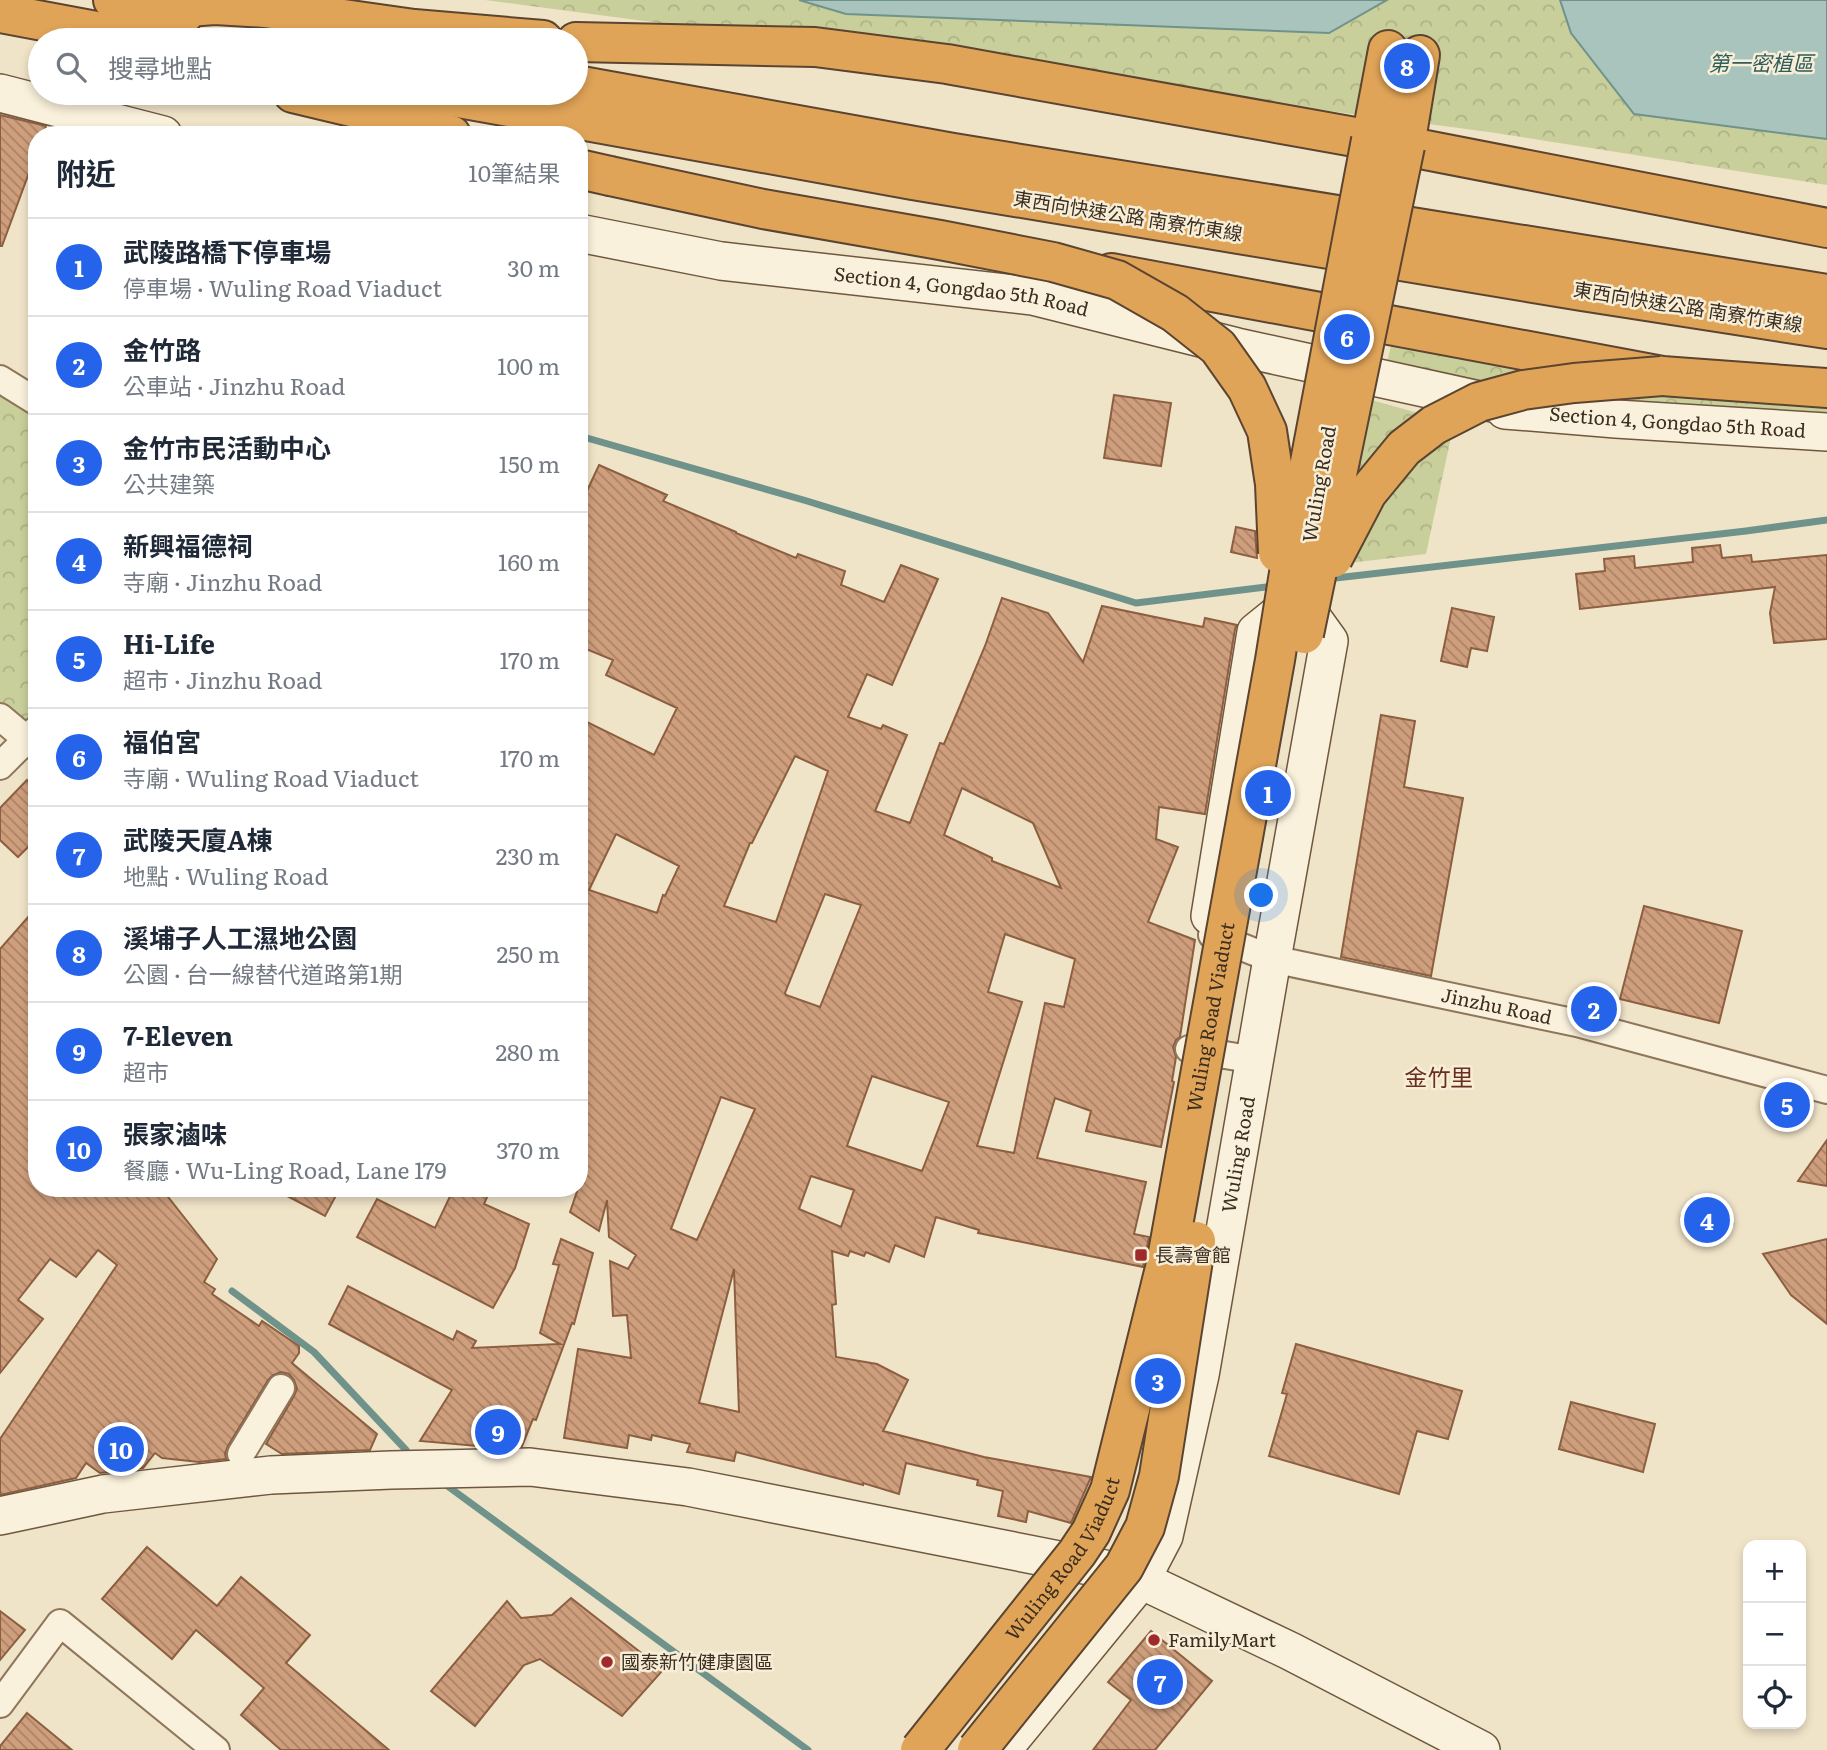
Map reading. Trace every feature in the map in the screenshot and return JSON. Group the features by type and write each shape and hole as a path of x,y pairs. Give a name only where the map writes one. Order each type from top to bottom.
{"highway":[{"path":"113,0 152,25"},
{"path":"152,25 215,5 265,8 407,28"},
{"path":"0,13 188,28"},
{"path":"588,42 815,47 947,64 1388,143 1827,228"},
{"name":"Wuling Road Viaduct","path":"977,1750 1124,1567 1144,1527 1159,1476 1180,1276 1287,662 1404,52"},
{"name":"東西向快速公路 南寮竹東線","path":"588,87 953,153 1585,273 1827,328"},
{"path":"343,105 421,126"},
{"name":"東西向快速公路 南寮竹東線","path":"497,105 913,180 1585,273 1827,295"},
{"path":"595,172 763,209 1662,376 1827,387"},
{"path":"1053,262 1117,280 1175,313 1218,347 1247,388 1267,431 1275,484 1278,572 1287,662"},
{"path":"1287,662 1334,555 1367,493 1404,448 1434,425 1479,402 1523,390 1662,376"},
{"path":"948,1750 1093,1570 1124,1518 1143,1468 1163,1396 1180,1276"},
{"name":"Wuling Road Viaduct","path":"920,1750 1091,1532 1110,1490 1180,1276"}],"street":[{"path":"0,93 28,100"},
{"path":"47,105 128,126"},
{"name":"Section 4, Gongdao 5th Road","path":"588,235 721,261 1034,296 1339,371 1450,408 1827,432"},
{"name":"Wuling Road","path":"1002,1750 1141,1580 1164,1536 1200,1376 1180,1276 1189,1049 1256,632 1298,598 1339,371"},
{"path":"0,379 28,396"},
{"name":"Wuling Road","path":"899,1750 1084,1517 1100,1468 1180,1276 1255,1060 1329,641 1298,598"},
{"path":"0,718 28,736"},
{"path":"0,766 28,743"},
{"name":"Jinzhu Road","path":"1208,934 1272,958 1577,1024 1827,1090"},
{"path":"1189,1049 1255,1060"},
{"path":"241,1454 281,1388"},
{"path":"0,1516 103,1494 271,1475 530,1467 688,1487 1121,1572 1290,1651 1480,1750"},
{"path":"0,1704 61,1623 216,1750"}],"green space":[{"path":"485,0 1827,0 1827,185 1489,132"},
{"path":"1394,332 1827,373 1827,423 1534,406 1385,372"},
{"path":"0,394 28,411 28,721 25,724 0,702"},
{"path":"1368,399 1454,423 1426,554 1332,565"}],"water":[{"path":"799,0 1387,0 1329,33 846,14"},
{"name":"第一密植區","path":"1560,0 1827,0 1827,139 1634,114 1571,33"}],"building":[{"path":"0,115 46,126 28,126 28,175 0,246"},
{"path":"1114,395 1171,403 1161,466 1104,458"},
{"path":"599,465 667,495 663,501 736,533 796,558 798,554 845,571 841,585 884,602 901,565 938,579 892,685 867,674 848,717 881,729 883,725 907,735 875,811 910,823 940,743 944,744 1002,598 1048,613 1083,662 1102,606 1203,627 1205,618 1237,625 1205,814 1159,807 1156,839 1178,847 1148,922 1195,940 1180,1037 1173,1047 1176,1057 1174,1082 1161,1147 1086,1131 1091,1111 1055,1098 1037,1158 1146,1182 1134,1234 1149,1237 1143,1267 978,1233 979,1230 936,1217 924,1257 895,1245 889,1262 866,1252 864,1256 850,1251 848,1256 832,1251 836,1357 877,1364 908,1380 883,1431 984,1457 1091,1477 1071,1523 1028,1511 1026,1522 998,1516 1003,1491 977,1485 978,1480 906,1463 899,1494 736,1452 734,1461 687,1452 690,1444 652,1435 651,1440 629,1435 627,1448 564,1438 578,1349 631,1358 627,1315 613,1316 610,1261 628,1269 636,1255 609,1237 607,1200 599,1231 570,1212 575,1197 588,1197 588,722 654,755 677,708 606,675 613,660 588,650 588,489","holes":["795,756 828,771 776,922 724,906","962,788 1033,823 1061,888 992,861 992,858 944,835","616,834 679,866 665,896 663,895 657,913 589,890","825,894 861,905 820,1007 785,993","1005,934 1075,959 1064,1007 1045,1003 1014,1153 977,1146 1022,1002 988,992","872,1076 949,1102 922,1171 847,1146","721,1097 755,1109 697,1240 671,1229","811,1176 854,1190 841,1227 799,1209","734,1269 739,1412 699,1403"]},
{"path":"1236,527 1255,531 1257,558 1231,552"},
{"path":"1720,545 1722,558 1751,555 1752,562 1827,555 1827,639 1774,643 1770,613 1775,587 1580,609 1576,574 1605,571 1604,559 1634,556 1635,568 1693,562 1692,548"},
{"path":"1452,608 1494,617 1487,651 1471,648 1467,667 1441,661"},
{"path":"1381,715 1415,721 1404,787 1463,798 1431,976 1341,957"},
{"path":"28,781 28,847 18,857 0,840 0,808"},
{"path":"1644,906 1742,931 1719,1023 1620,999"},
{"path":"28,917 28,1197 168,1197 217,1259 204,1282 215,1289 212,1294 259,1326 262,1321 299,1346 299,1353 292,1363 377,1434 370,1450 282,1454 266,1444 297,1389 289,1374 281,1372 268,1380 228,1446 226,1459 199,1462 162,1458 155,1453 143,1468 100,1473 86,1463 76,1478 0,1495 0,1439 117,1265 98,1250 76,1277 50,1259 18,1300 43,1319 0,1373 0,949"},
{"path":"1827,1140 1827,1186 1798,1181"},
{"path":"289,1197 335,1197 325,1216"},
{"path":"450,1197 487,1197 484,1204 529,1224 515,1268 493,1308 357,1237 377,1199 435,1228"},
{"path":"1693,1198 1733,1224 1720,1242 1681,1216"},
{"path":"561,1239 593,1253 574,1324 572,1323 536,1420 533,1419 522,1446 489,1447 420,1441 452,1390 329,1324 348,1286 453,1340 457,1331 476,1341 472,1348 560,1344 540,1333 559,1265 553,1264"},
{"path":"1827,1239 1827,1324 1791,1295 1763,1254"},
{"path":"1296,1344 1462,1391 1448,1439 1417,1431 1399,1494 1269,1456 1287,1394 1282,1393"},
{"path":"1571,1402 1655,1424 1643,1472 1559,1449"},
{"path":"147,1547 217,1606 241,1577 310,1635 286,1663 389,1750 281,1750 241,1715 264,1688 196,1630 172,1659 102,1599"},
{"name":"國泰新竹健康園區","path":"571,1598 663,1670 622,1716 540,1659 524,1665 475,1726 431,1691 507,1601 521,1618 552,1615"},
{"path":"0,1611 25,1630 0,1660"},
{"path":"1151,1631 1212,1681 1155,1750 1093,1750 1131,1700 1108,1682"},
{"path":"27,1713 72,1750 0,1750 0,1746"}],"waterway":[{"path":"588,438 807,501 1136,603 1274,586"},
{"path":"1327,579 1827,520"},
{"path":"232,1291 314,1352 406,1450"},
{"path":"442,1482 808,1750"}],"place":[{"name":"溪埔子人工濕地公園","path":"1407,66"},
{"name":"福伯宮","path":"1347,337"},
{"name":"武陵路橋下停車場","path":"1268,793"},
{"name":"金竹路","path":"1594,1009"},
{"name":"Hi-Life","path":"1787,1105"},
{"name":"新興福德祠","path":"1707,1220"},
{"name":"長壽會館","path":"1141,1255"},
{"name":"金竹市民活動中心","path":"1158,1381"},
{"name":"7-Eleven","path":"498,1432"},
{"name":"張家滷味","path":"121,1449"},
{"name":"FamilyMart","path":"1154,1640"},
{"name":"國泰新竹健康園區","path":"607,1662"},
{"name":"武陵天廈A棟","path":"1160,1682"}],"district":[{"name":"金竹里","path":"1439,1078"}]}
